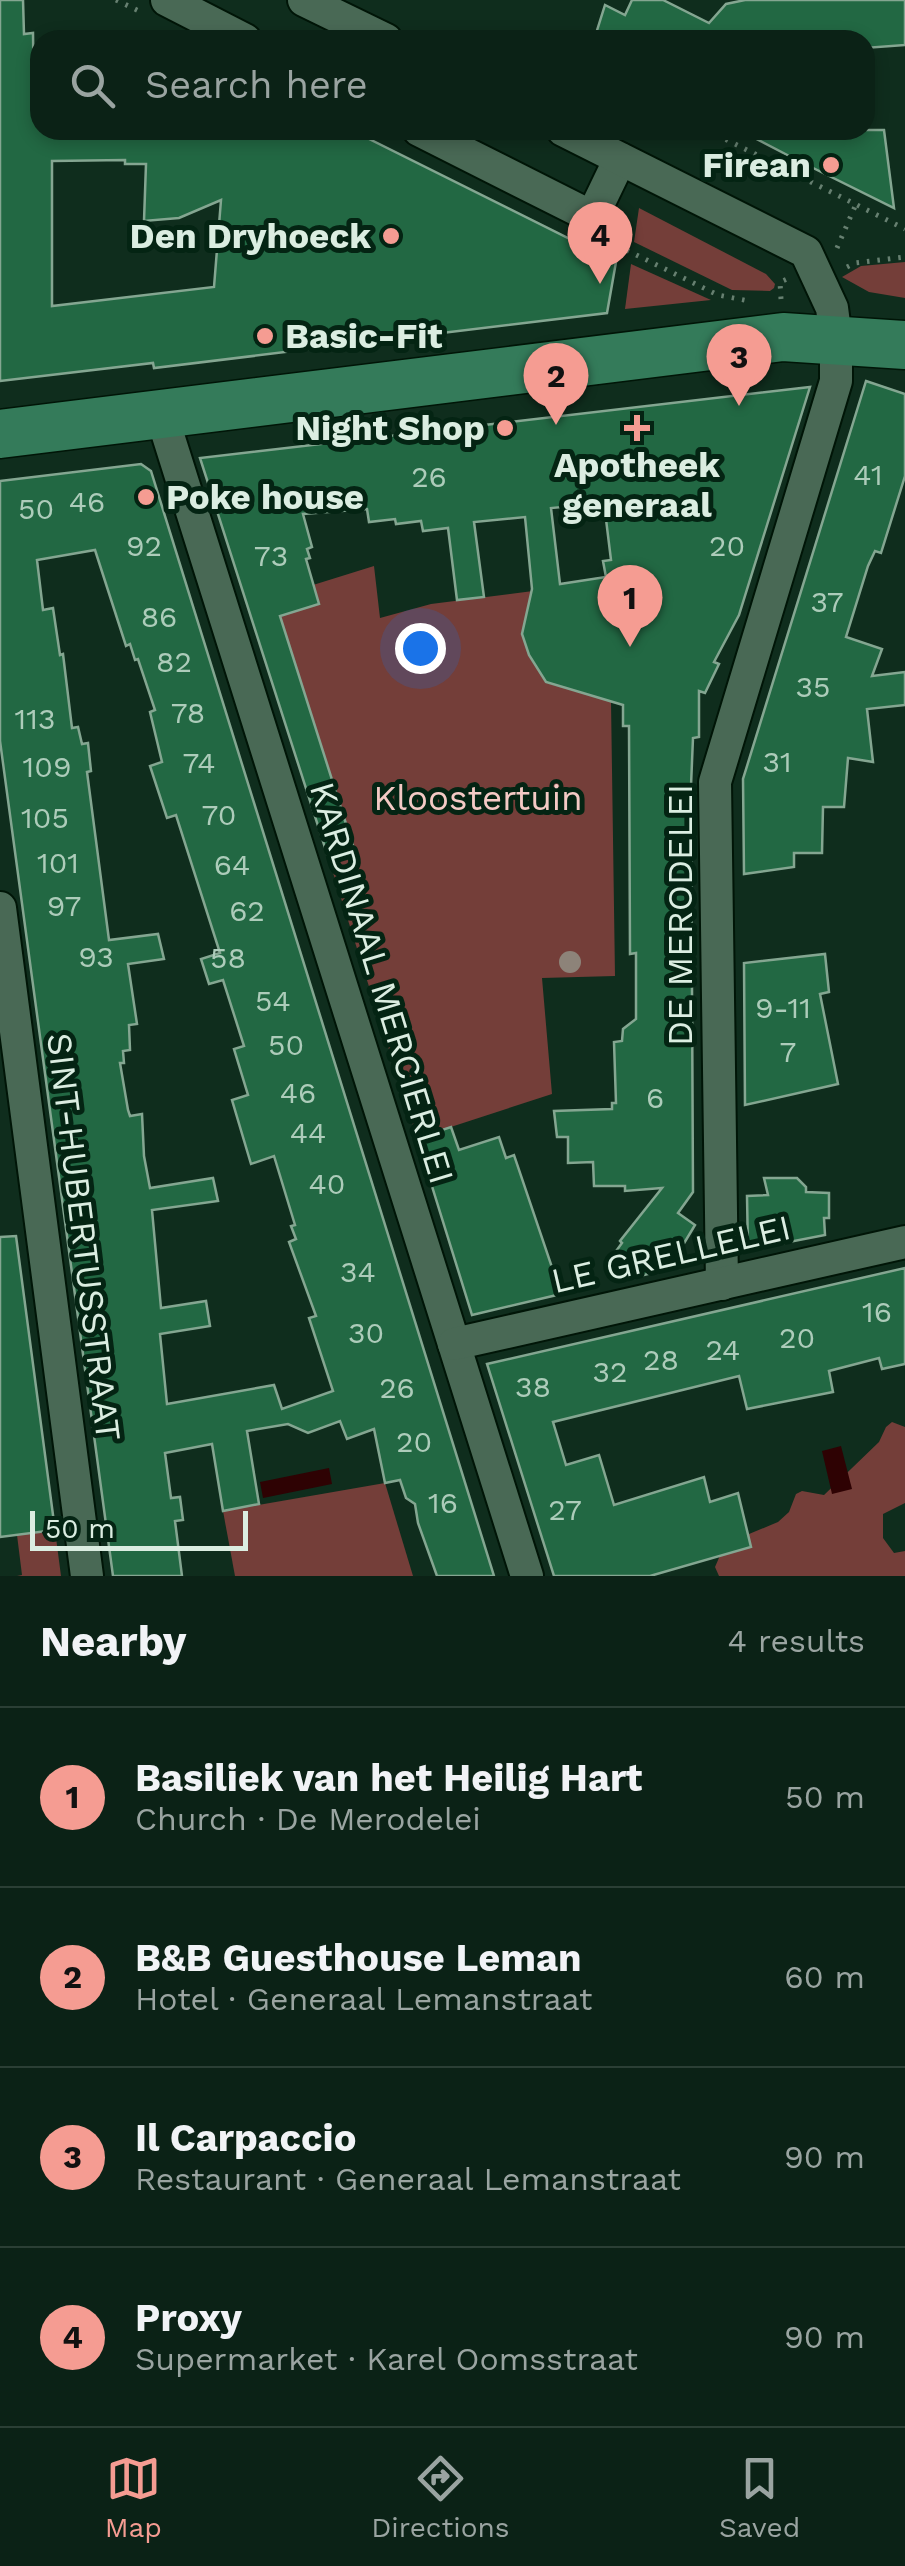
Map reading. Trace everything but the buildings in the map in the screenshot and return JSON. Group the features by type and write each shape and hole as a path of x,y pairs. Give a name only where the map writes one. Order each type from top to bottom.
{"main road":[{"path":"0,434 161,413 780,310 835,331 905,345"},
{"path":"835,331 905,317"}],"street":[{"path":"167,0 225,30"},
{"path":"304,0 362,30"},
{"path":"439,140 592,217 620,159"},
{"path":"583,140 806,252 826,294 835,331"},
{"name":"DE MERODELEI","path":"722,1284 715,782 836,381 835,331"},
{"name":"KARDINAAL MERCIERLEI","path":"161,413 527,1576"},
{"name":"SINT-HUBERTUSSTRAAT","path":"0,908 9,1038 87,1576"},
{"name":"LE GRELLELEI","path":"454,1344 905,1242"}],"path":[{"path":"728,140 905,229"},
{"path":"605,239 718,295 753,301"},
{"path":"856,263 905,257"}],"green space":[{"path":"639,208 766,274 774,288 732,290 634,242"},
{"path":"905,262 905,298 869,292 842,277 861,266"},
{"path":"631,264 711,300 625,309"},
{"name":"Kloostertuin","path":"374,566 380,618 431,604 533,591 530,656 547,683 611,701 615,976 542,978 552,1094 417,1138 328,857 354,848 280,616 318,604 313,585"},
{"path":"892,1422 905,1427 905,1503 883,1514 883,1538 894,1553 905,1551 905,1576 719,1576 715,1567 725,1544 778,1522 802,1491 824,1495 879,1442"},
{"path":"385,1483 413,1576 235,1576 223,1511"},
{"path":"55,1530 61,1576 17,1576 22,1575 17,1535"}],"shaded area":[{"path":"841,1446 852,1489 832,1494 822,1451"},
{"path":"329,1468 332,1484 263,1498 260,1482"}],"place":[{"name":"Firean","path":"831,165"},
{"name":"Den Dryhoeck","path":"391,236"},
{"name":"Proxy","path":"600,284"},
{"name":"Basic-Fit","path":"265,336"},
{"name":"Il Carpaccio","path":"739,406"},
{"name":"B&B Guesthouse Leman","path":"556,425"},
{"name":"Night Shop","path":"505,428"},
{"name":"Apotheek generaal","path":"637,428"},
{"name":"Poke house","path":"146,497"},
{"name":"Basiliek van het Heilig Hart","path":"630,647"}]}
